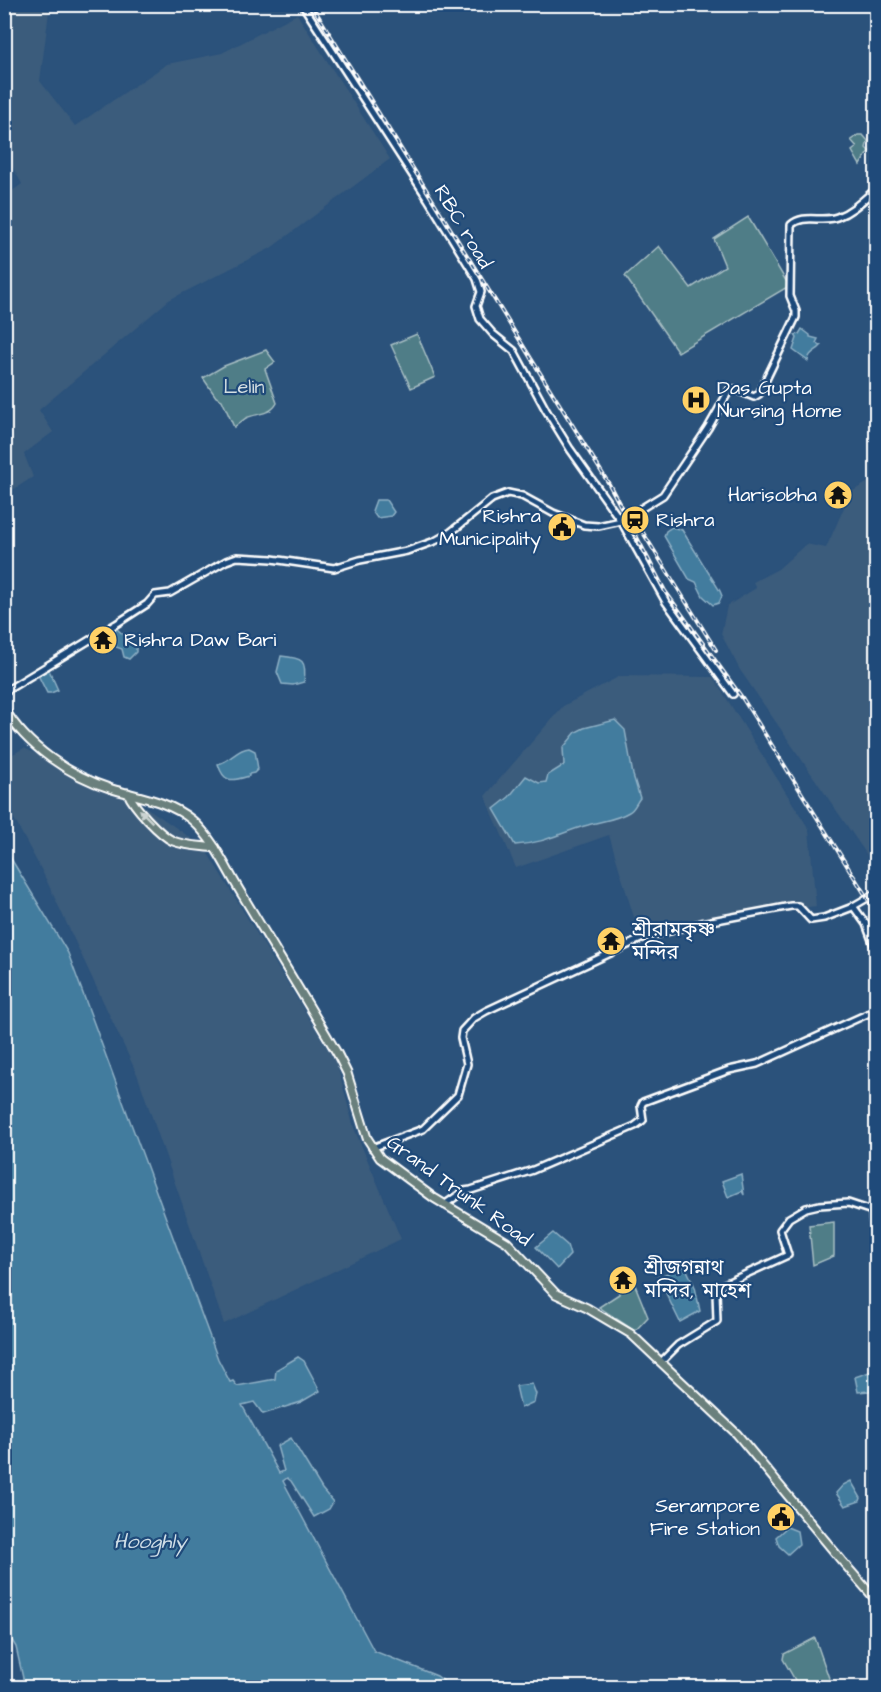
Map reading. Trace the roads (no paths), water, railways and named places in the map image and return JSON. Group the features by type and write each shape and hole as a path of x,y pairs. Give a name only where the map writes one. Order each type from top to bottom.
{"main road":[{"name":"Grand Trunk Road","path":"4,708 21,732 42,751 87,779 178,810 196,824 215,848 342,1061 372,1148 387,1163 444,1204 500,1237 525,1259 556,1294 587,1308 621,1328 661,1362 745,1442 876,1600"},
{"path":"128,793 133,804 167,837 178,843 215,848"}],"street":[{"name":"RBC road","path":"302,4 423,190 477,279 482,292 476,306 480,319 493,334 514,351 570,449 621,520 657,587 683,627 733,694"},
{"path":"4,692 132,614 147,604 155,595 170,593 237,557 272,559 334,568 360,560 407,551 435,541 452,531 492,499 508,493 522,496 553,513 584,525 598,526 621,520 663,495 708,428 730,389 734,388 754,397 759,394 796,317 790,297 791,225 801,219 825,220 840,216 876,189"},
{"path":"372,1148 423,1129 459,1095 466,1064 461,1038 462,1030 474,1018 501,1003 621,947 657,934 791,906 798,906 811,920 824,918 876,893"},
{"path":"853,906 866,924 876,951"},
{"path":"444,1204 464,1191 532,1170 635,1126 643,1120 641,1106 643,1102 729,1070 757,1064 876,1010"},
{"path":"876,1189 872,1211 876,1243"},
{"path":"661,1362 678,1346 717,1321 716,1292 722,1285 788,1255 780,1230 789,1218 806,1208 819,1205 848,1203 872,1211"}],"water":[{"path":"802,329 810,337 818,339 816,343 821,346 811,354 808,361 793,350 797,338 795,335 799,334"},
{"path":"376,500 386,500 394,512 391,516 377,518 372,511"},
{"path":"672,527 682,530 720,591 722,596 719,603 713,605 703,596 696,582 689,579 664,536 666,531"},
{"path":"114,626 136,647 136,652 129,659 124,657 122,649 116,647 107,631"},
{"path":"281,656 302,661 305,669 304,682 293,685 282,684 277,672"},
{"path":"49,670 58,690 47,693 39,677 41,673"},
{"path":"615,720 625,730 633,775 640,798 634,808 614,819 544,840 515,845 494,809 509,797 526,776 539,783 546,782 548,775 564,765 563,748 576,732"},
{"path":"249,748 255,751 258,769 243,778 233,780 226,778 218,764"},
{"name":"Hooghly","path":"4,847 68,953 218,1359 230,1382 233,1381 237,1386 275,1379 276,1370 298,1357 304,1361 320,1391 301,1402 263,1414 254,1402 242,1405 279,1473 284,1471 277,1446 291,1438 322,1489 333,1502 329,1509 314,1517 291,1481 287,1478 283,1481 374,1651 437,1676 451,1687 25,1687 16,1647 4,1627"},
{"path":"741,1174 744,1195 742,1191 728,1197 722,1181"},
{"path":"553,1233 567,1245 570,1255 557,1269 536,1247"},
{"path":"685,1266 695,1287 700,1311 680,1322 658,1277"},
{"path":"872,1371 876,1375 876,1386 869,1391 858,1392 855,1377"},
{"path":"532,1384 536,1394 534,1402 521,1408 516,1386"},
{"path":"851,1481 861,1498 860,1501 845,1506 836,1493 843,1485"},
{"path":"787,1527 797,1531 799,1544 788,1554 779,1546 776,1537"}],"railway":[{"path":"311,4 609,484 665,591 743,699 876,912"},
{"path":"637,523 716,650"}],"place":[{"name":"Das Gupta Nursing Home","path":"696,400"},
{"name":"Harisobha","path":"838,495"},
{"name":"Rishra","path":"635,520"},
{"name":"Rishra Municipality","path":"562,527"},
{"name":"Rishra Daw Bari","path":"103,640"},
{"name":"শ্রীরামকৃষ্ণ মন্দির","path":"611,941"},
{"name":"শ্রীজগন্নাথ মন্দির, মাহেশ","path":"623,1280"},
{"name":"Serampore Fire Station","path":"781,1517"}],"park label":[{"name":"Lelin","path":"244,387"}]}
